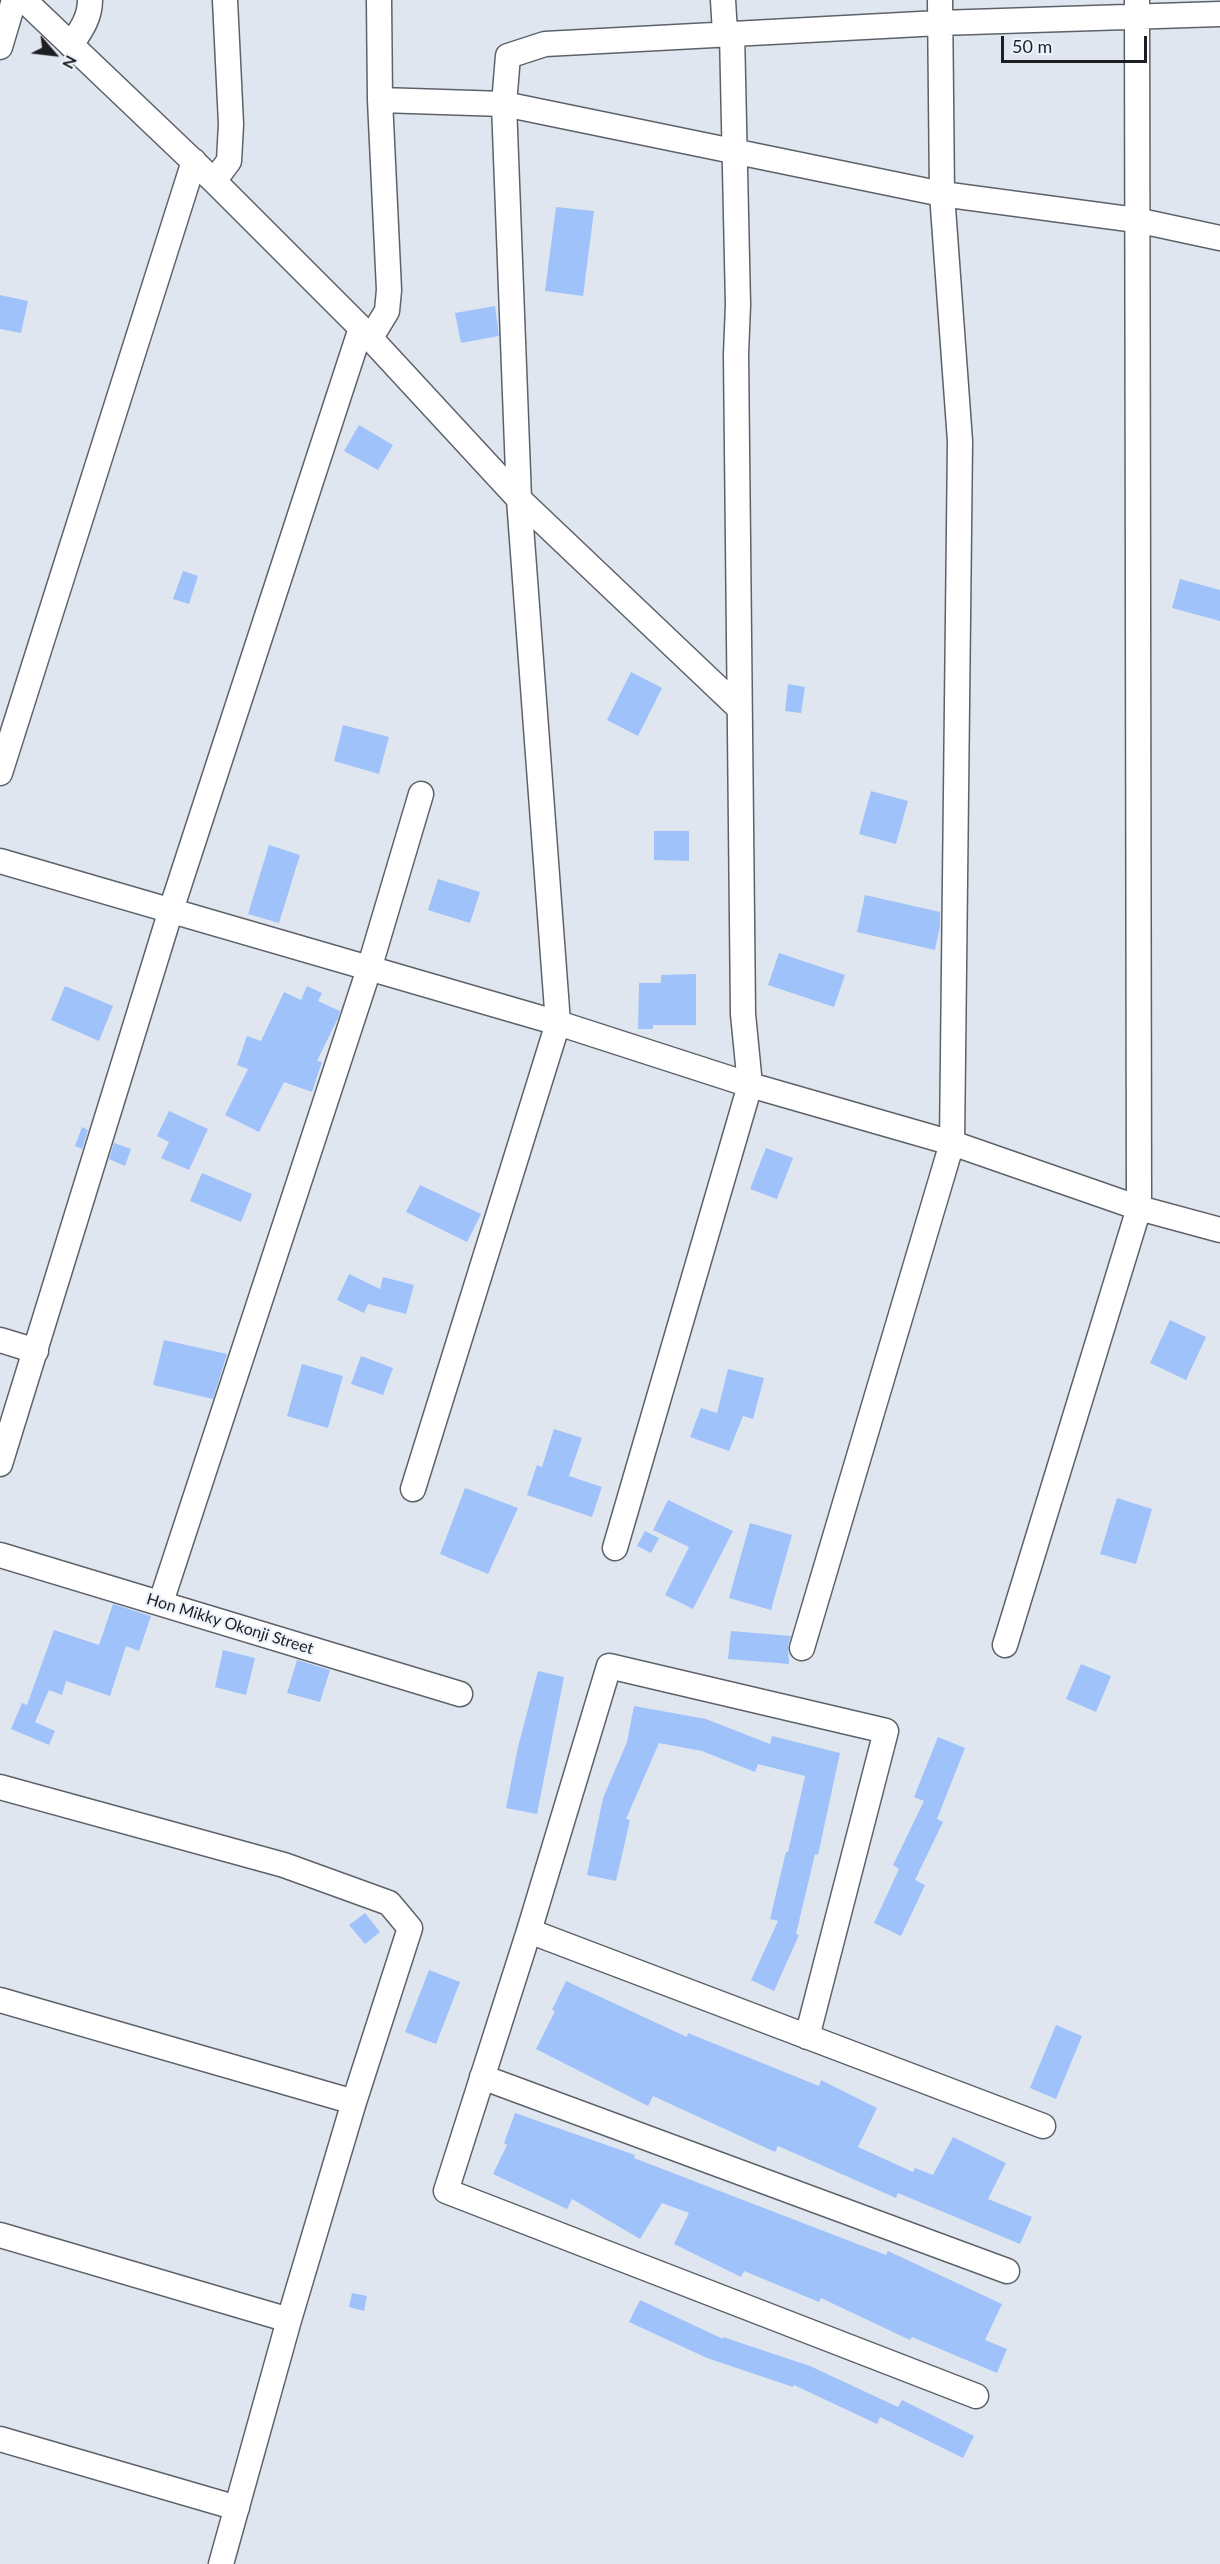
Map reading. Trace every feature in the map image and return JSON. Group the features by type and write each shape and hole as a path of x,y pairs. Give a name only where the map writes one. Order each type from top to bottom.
{"street":[{"path":"0,47 14,0"},
{"path":"24,0 194,161 366,334 519,499 738,707"},
{"path":"71,45 90,11 90,0"},
{"path":"214,181 229,161 231,124 225,0"},
{"path":"0,1464 171,910 366,334 387,311 389,290 380,100 379,0"},
{"path":"615,1548 750,1085 743,1014 738,707 736,354 738,305 735,151 728,33 723,0"},
{"path":"1005,1645 1139,1208 1137,8"},
{"path":"413,1489 558,1023 519,499 504,105 508,56 545,44 728,33 940,12 1137,8 1220,14"},
{"path":"802,1648 952,1143 960,441 942,194 940,12"},
{"path":"380,100 504,105 942,194 1136,220 1220,238"},
{"path":"0,773 194,161"},
{"path":"161,1602 369,969 421,794"},
{"path":"0,861 558,1023 750,1085 952,1143 1139,1208 1220,1230"},
{"path":"0,1340 36,1351"},
{"name":"Hon Mikky Okonji Street","path":"0,1555 459,1694"},
{"path":"807,2037 886,1731 609,1666 529,1931 446,2190 976,2396"},
{"path":"0,1787 284,1865 389,1903 410,1928 354,2102 289,2320 221,2564"},
{"path":"529,1931 1043,2126"},
{"path":"0,2000 354,2102"},
{"path":"482,2077 1007,2271"},
{"path":"0,2235 289,2320"},
{"path":"0,2439 237,2508"}],"building":[{"path":"556,207 594,211 583,296 545,291"},
{"path":"0,295 28,301 21,333 0,329"},
{"path":"495,306 499,336 461,343 455,313"},
{"path":"359,425 393,445 378,470 344,451"},
{"path":"183,571 198,576 189,604 173,599"},
{"path":"1180,579 1220,590 1220,621 1172,608"},
{"path":"631,672 662,688 638,736 607,720"},
{"path":"788,684 805,687 801,713 785,711"},
{"path":"343,725 389,737 379,774 334,761"},
{"path":"871,791 908,801 896,844 859,834"},
{"path":"654,831 689,831 689,861 654,860"},
{"path":"269,845 300,855 279,923 248,914"},
{"path":"438,879 480,892 470,923 428,910"},
{"path":"865,895 940,912 940,926 935,950 857,932"},
{"path":"779,953 845,975 834,1007 768,985"},
{"path":"696,974 696,1025 653,1025 653,1029 638,1029 639,983 661,983 661,975"},
{"path":"65,986 113,1006 99,1041 51,1020"},
{"path":"307,986 322,993 318,1001 340,1011 338,1018 317,1061 322,1062 312,1092 284,1082 259,1132 225,1115 248,1069 237,1065 247,1036 261,1041 284,992 301,1000"},
{"path":"169,1111 208,1129 189,1170 161,1158 169,1142 157,1136"},
{"path":"82,1127 88,1130 82,1149 75,1146"},
{"path":"114,1143 131,1149 125,1166 109,1159"},
{"path":"766,1148 793,1158 777,1199 750,1189"},
{"path":"202,1173 252,1194 241,1222 190,1201"},
{"path":"420,1185 481,1214 467,1242 406,1212"},
{"path":"349,1274 380,1289 383,1277 414,1285 406,1314 368,1304 364,1313 337,1300"},
{"path":"1170,1320 1206,1337 1186,1380 1150,1363"},
{"path":"164,1340 227,1354 213,1399 153,1385"},
{"path":"361,1356 393,1368 383,1395 351,1384"},
{"path":"302,1364 343,1376 328,1428 287,1416"},
{"path":"728,1369 764,1378 753,1419 743,1416 729,1451 690,1437 701,1408 717,1413"},
{"path":"554,1429 582,1438 569,1476 602,1487 592,1517 527,1495 537,1465 542,1467"},
{"path":"465,1488 518,1508 488,1574 440,1554"},
{"path":"1117,1498 1152,1509 1136,1564 1100,1554"},
{"path":"668,1500 733,1531 693,1609 665,1595 689,1547 653,1530"},
{"path":"750,1523 792,1535 771,1610 729,1598"},
{"path":"645,1531 659,1538 651,1553 637,1546"},
{"path":"113,1604 151,1616 139,1651 126,1646 110,1696 66,1681 62,1695 49,1690 35,1722 55,1731 49,1745 11,1729 22,1703 27,1705 54,1630 99,1645"},
{"path":"731,1631 791,1636 788,1645 789,1664 728,1659"},
{"path":"223,1650 255,1658 246,1695 215,1687"},
{"path":"297,1660 330,1670 320,1702 287,1693"},
{"path":"1081,1664 1111,1676 1096,1712 1066,1699"},
{"path":"538,1671 564,1677 537,1814 506,1808 518,1747"},
{"path":"634,1706 706,1719 770,1744 772,1736 840,1753 818,1855 815,1854 796,1934 799,1935 774,1991 751,1980 778,1921 770,1919 805,1776 758,1764 755,1772 702,1751 659,1743 626,1819 630,1820 616,1881 587,1875 603,1798 627,1742"},
{"path":"938,1737 965,1748 937,1819 943,1822 915,1880 925,1885 901,1936 874,1923 899,1869 893,1865 924,1801 914,1797"},
{"path":"365,1913 380,1932 365,1944 349,1925"},
{"path":"429,1970 460,1982 436,2044 405,2032"},
{"path":"566,1981 687,2037 688,2033 819,2086 821,2080 877,2108 858,2147 913,2172 915,2168 933,2175 953,2137 1006,2163 988,2199 1032,2217 1020,2244 898,2193 896,2198 778,2146 775,2152 653,2096 648,2106 536,2049 555,2011 552,2010"},
{"path":"1056,2025 1082,2036 1056,2099 1030,2088"},
{"path":"515,2113 635,2155 634,2158 886,2255 888,2251 1002,2304 985,2340 1007,2349 997,2373 912,2337 910,2340 821,2298 819,2302 744,2271 741,2277 674,2244 689,2213 662,2203 640,2239 572,2199 567,2209 493,2174 507,2145 504,2143"},
{"path":"352,2293 367,2296 364,2311 349,2307"},
{"path":"640,2300 723,2339 723,2337 810,2366 898,2407 902,2400 974,2436 963,2458 880,2417 877,2424 794,2385 793,2387 707,2358 629,2322"}]}
